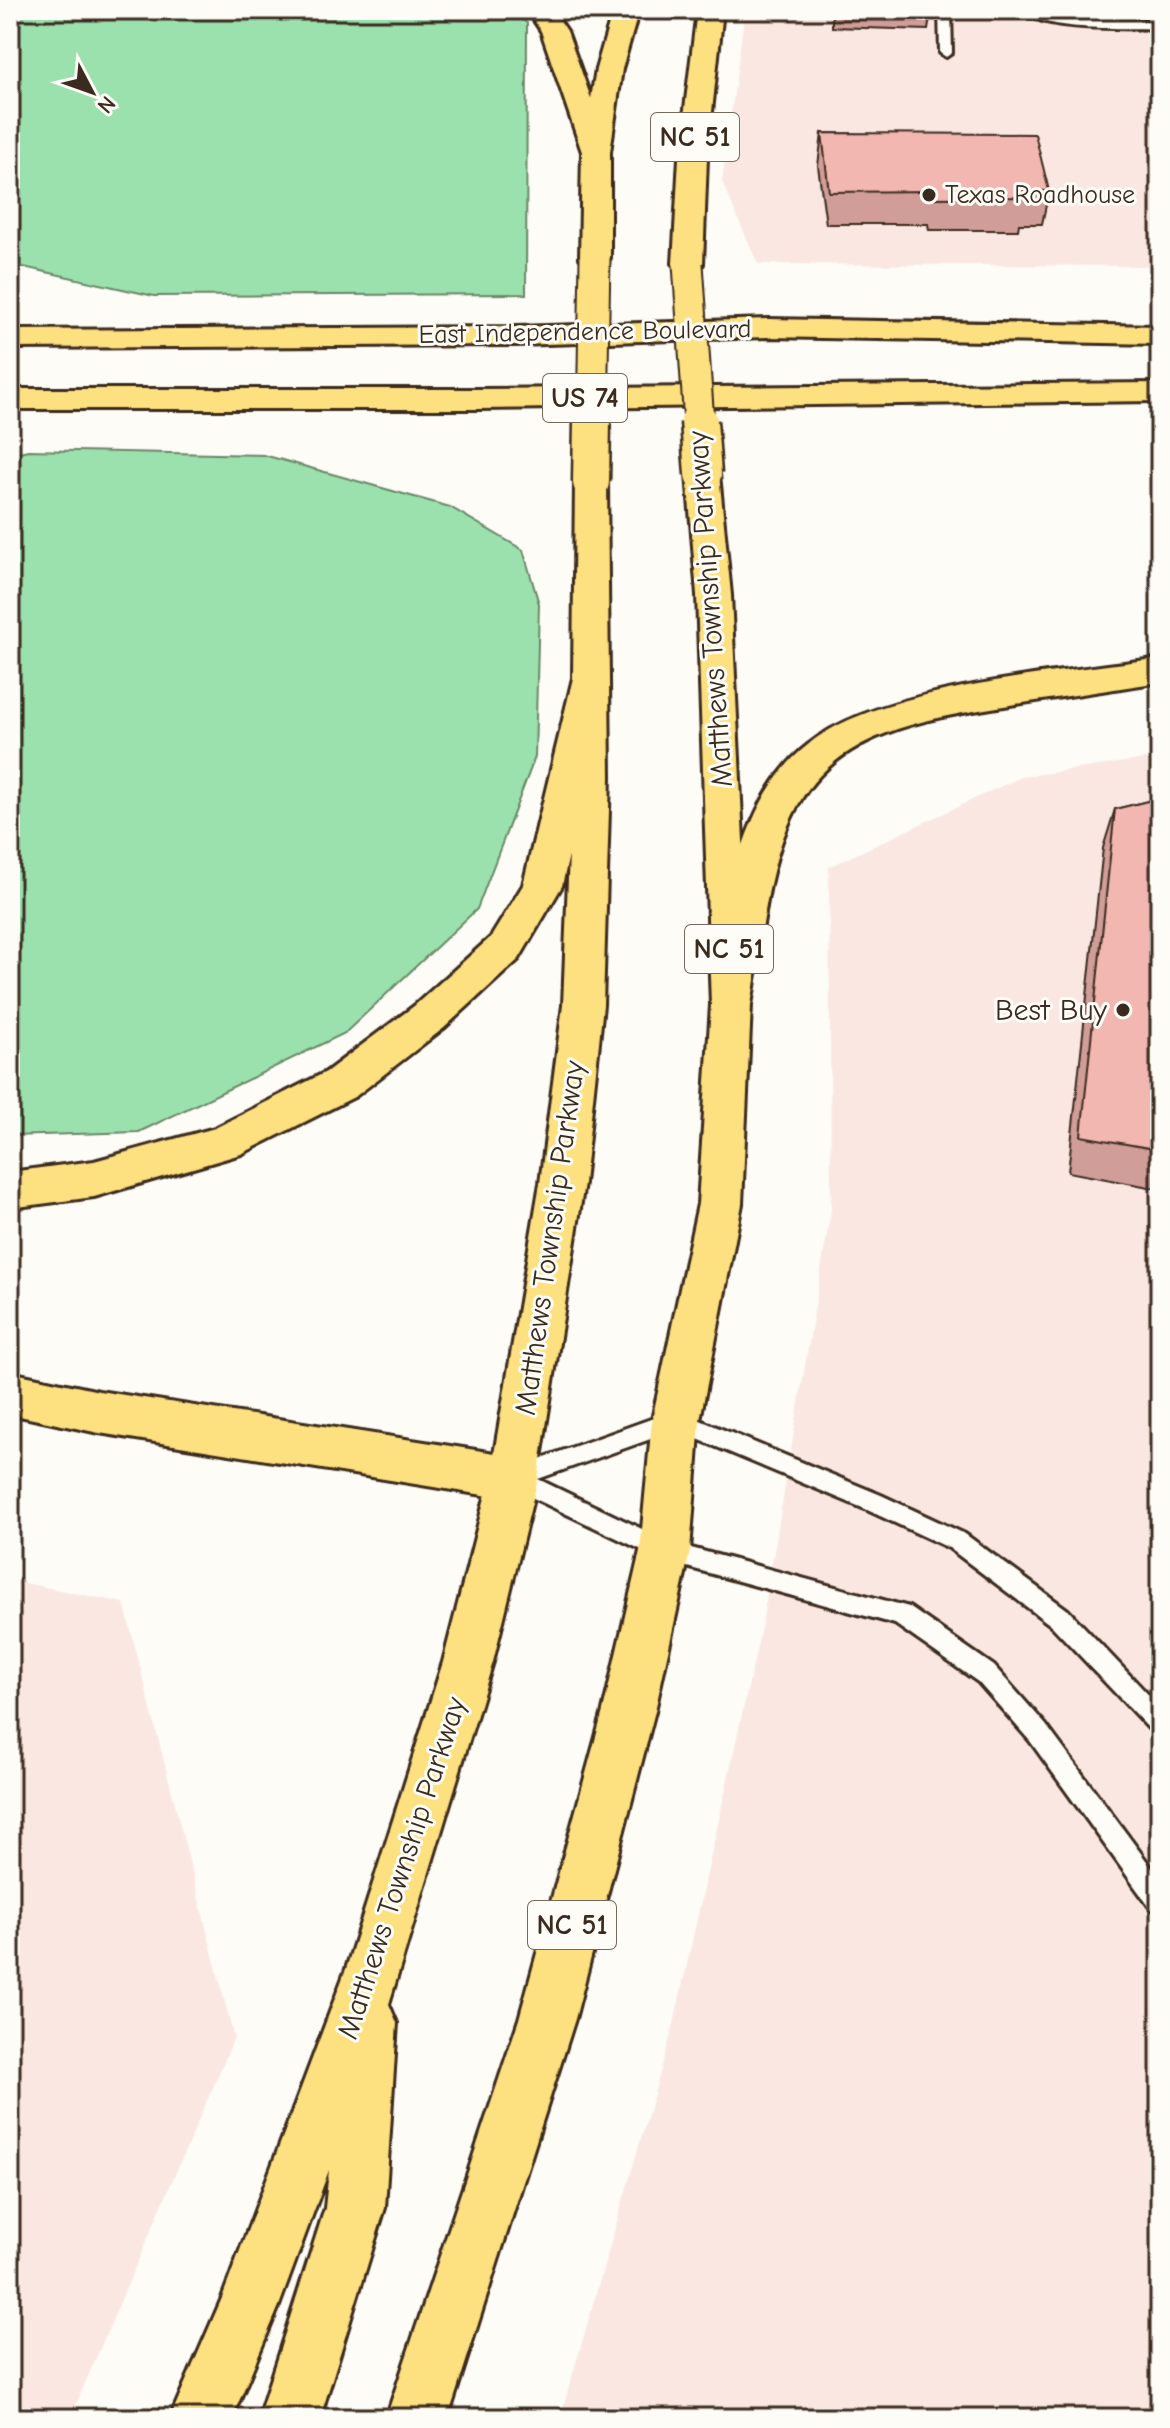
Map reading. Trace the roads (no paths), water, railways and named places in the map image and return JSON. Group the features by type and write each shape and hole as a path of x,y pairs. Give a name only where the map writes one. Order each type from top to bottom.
{"main road":[{"path":"540,10 554,31 596,152"},
{"name":"Matthews Township Parkway","path":"201,2418 249,2306 374,1969 468,1662 514,1478 562,1183 583,1005 591,777 596,152 609,69 626,10"},
{"name":"Matthews Township Parkway","path":"417,2418 547,2019 629,1711 665,1551 676,1420 720,1204 731,1005 714,595 688,264 693,158 710,10"},
{"path":"10,313 209,337"},
{"name":"East Independence Boulevard","path":"10,339 516,336 768,328 1160,335"},
{"name":"US 74","path":"10,399 478,399 1160,392"},
{"path":"10,420 478,399"},
{"path":"731,1005 753,882 769,832 794,778 819,755 857,730 915,709 1160,670"},
{"path":"10,1190 94,1179 226,1142 341,1084 429,1017 505,948 542,886 591,678"},
{"path":"10,1393 99,1412 514,1478"},
{"path":"289,2418 355,2208 374,1969"}],"lane":[{"path":"945,10 946,53"},
{"path":"1027,10 1037,17 1052,20 1160,25"},
{"path":"514,1478 676,1420 957,1541 1060,1618 1160,1724"},
{"path":"514,1478 665,1551 901,1615 986,1674 1038,1733 1160,1900"}],"place":[{"name":"Texas Roadhouse","path":"929,195"},
{"name":"Best Buy","path":"1123,1010"}]}
